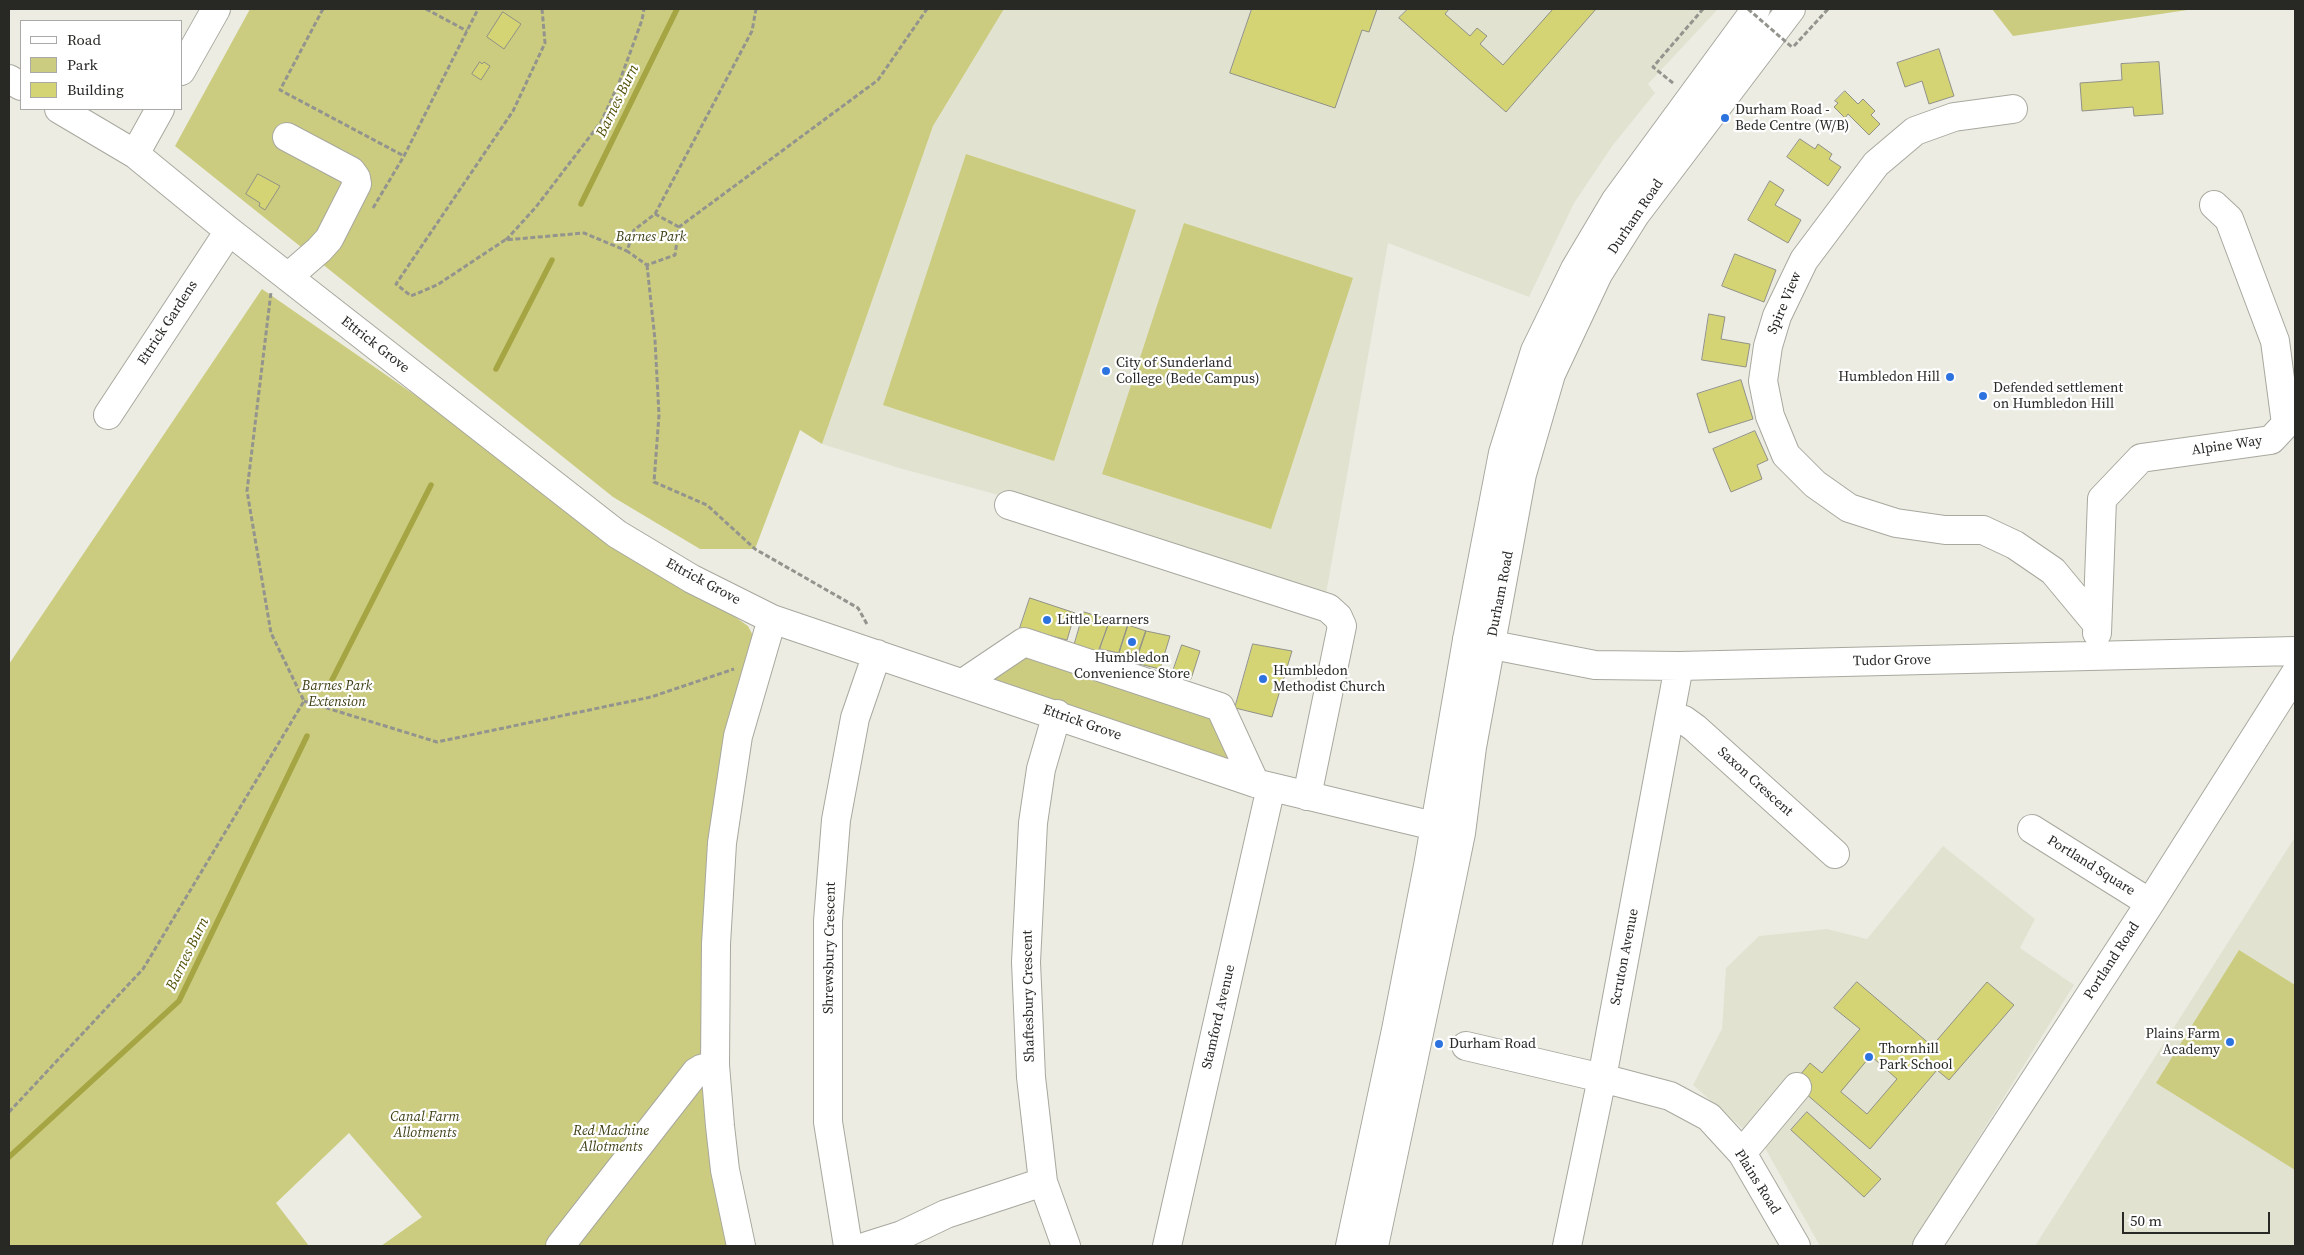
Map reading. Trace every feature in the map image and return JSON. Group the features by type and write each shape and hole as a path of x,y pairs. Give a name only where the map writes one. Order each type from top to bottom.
{"main road":[{"path":"182,69 216,9"},
{"name":"Durham Road","path":"1350,1246 1396,1030 1472,746 1479,642 1503,453 1535,351 1575,269 1616,200 1756,9"},
{"name":"Durham Road","path":"1479,642 1522,474 1548,383 1598,274 1635,214 1791,9"},
{"path":"9,78 20,85"},
{"name":"Spire View","path":"2013,108 1954,117 1915,131 1876,164 1804,260 1777,316 1768,346 1763,382 1770,416 1786,455 1814,484 1849,508 1896,523 1945,530 1983,530 2015,545 2053,571 2098,624"},
{"name":"Ettrick Grove","path":"62,110 135,154 617,534 692,579 772,619 1263,785 1448,830"},
{"path":"135,154 159,110"},
{"path":"281,271 319,250 329,239 357,184 356,178 351,171 287,137"},
{"name":"Alpine Way","path":"2096,656 2102,499 2141,458 2271,440 2286,424 2275,341 2229,220 2214,205"},
{"name":"Ettrick Gardens","path":"108,415 229,230"},
{"path":"1009,505 1328,608 1333,612 1342,626 1307,796"},
{"path":"741,1246 725,1170 715,1065 716,944 722,843 738,736 772,619"},
{"path":"963,683 1024,642 1220,707 1263,785"},
{"name":"Tudor Grove","path":"1479,642 1595,665 1679,666 2295,651"},
{"name":"Shrewsbury Crescent","path":"848,1246 828,1122 828,921 836,820 868,651"},
{"name":"Scruton Avenue","path":"1567,1246 1602,1078 1679,666"},
{"name":"Portland Road","path":"1927,1246 2295,674"},
{"name":"Shaftesbury Crescent","path":"1057,714 1041,769 1033,823 1026,962 1031,1077 1043,1182 1066,1246"},
{"name":"Saxon Crescent","path":"1670,716 1684,720 1695,728 1835,854"},
{"name":"Stamford Avenue","path":"1166,1246 1263,785"},
{"name":"Portland Square","path":"2032,829 2150,902"},
{"name":"Durham Road","path":"1374,1246 1448,830"},
{"name":"Plains Road","path":"1466,1046 1670,1096 1710,1117 1742,1153 1796,1246"},
{"path":"560,1246 696,1072 701,1068 715,1065"},
{"path":"1742,1153 1797,1087"},
{"path":"867,1246 902,1235 946,1214 1043,1182"}],"path":[{"path":"323,9 280,90 404,156 478,9"},
{"path":"426,9 467,31"},
{"path":"542,9 545,43 513,110 396,284 411,296 437,285 505,240 567,169 601,122 619,83 642,20 644,9"},
{"path":"627,251 634,230 655,214 752,31 756,9"},
{"path":"647,265 675,255 679,227 878,80 927,9"},
{"path":"1690,98 1653,67 1703,9"},
{"path":"1748,9 1793,48"},
{"path":"655,214 679,227"},
{"path":"505,240 584,233 627,251 647,265 655,340 659,415 654,482 707,505 755,549 858,608 868,626 868,651"},
{"path":"281,271 247,491 271,633 304,701 437,742 651,697 736,669"},
{"path":"9,1112 143,969 304,701"}],"shaded area":[{"name":"City of Sunderland College (Bede Campus)","path":"1004,9 1718,9 1648,84 1655,93 1613,145 1574,203 1529,297 1388,243 1326,594 1002,496 899,468 822,444 933,126"},
{"name":"Plains Farm Academy","path":"2295,837 2295,1246 2035,1246"},
{"name":"Thornhill Park School","path":"1943,846 2035,919 2020,948 2074,985 1911,1246 1820,1246 1765,1148 1693,1085 1722,1029 1726,968 1759,936 1827,929 1867,939"}],"green space":[{"name":"Barnes Park","path":"250,9 1004,9 933,126 822,444 800,430 755,549 700,549 613,497 175,146"},
{"path":"1992,9 2194,9 2013,36"},
{"path":"966,154 1136,210 1054,461 883,405"},
{"path":"1184,223 1353,278 1271,529 1102,474"},
{"name":"Barnes Park Extension","path":"262,289 748,626 760,649 713,945 738,1246 381,1246 422,1217 349,1133 276,1203 309,1246 9,1246 9,664"},
{"path":"1024,642 1220,707 1255,783 963,683"},
{"path":"2239,950 2295,985 2295,1170 2156,1083"}],"building":[{"path":"1252,9 1377,9 1369,32 1362,30 1335,108 1230,73"},
{"path":"1408,9 1449,9 1445,14 1470,36 1477,28 1487,36 1480,44 1503,65 1553,9 1596,9 1506,112 1399,18"},
{"path":"503,12 521,24 504,49 487,37"},
{"path":"1939,49 1954,96 1929,104 1922,81 1905,87 1897,63"},
{"path":"480,62 490,66 481,80 472,74"},
{"path":"2159,62 2163,114 2134,116 2133,107 2082,111 2080,83 2122,80 2121,64"},
{"path":"1845,91 1858,104 1863,99 1875,111 1871,115 1880,124 1869,135 1848,114 1845,118 1834,107 1838,103 1835,101"},
{"path":"1800,139 1815,149 1818,144 1832,154 1829,159 1841,167 1828,186 1787,157"},
{"path":"258,174 280,186 265,210 259,206 260,203 246,194"},
{"path":"1770,181 1784,190 1775,205 1801,220 1788,243 1748,220"},
{"path":"1735,254 1776,270 1764,302 1722,286"},
{"path":"1709,314 1725,317 1721,339 1750,344 1746,367 1702,360"},
{"path":"1741,380 1753,419 1709,433 1697,394"},
{"path":"1755,431 1768,460 1757,465 1762,479 1731,492 1713,449"},
{"name":"Little Learners","path":"1030,598 1075,613 1067,640 1020,628"},
{"path":"1084,612 1110,620 1098,652 1074,646"},
{"path":"1110,620 1128,625 1119,653 1100,649"},
{"name":"Humbledon Convenience Store","path":"1128,625 1146,631 1137,658 1119,653"},
{"path":"1146,631 1170,636 1160,669 1135,663"},
{"name":"Humbledon Methodist Church","path":"1253,644 1292,651 1272,717 1235,708"},
{"path":"1182,645 1200,651 1191,679 1172,674"},
{"path":"1857,982 1932,1046 1987,982 2014,1005 1949,1080 1937,1070 1870,1149 1805,1093 1812,1085 1800,1075 1810,1063 1822,1073 1860,1029 1834,1008","holes":["1871,1056 1897,1079 1867,1114 1841,1092"]},
{"path":"1807,1112 1881,1179 1864,1197 1791,1130"}],"waterway":[{"name":"Barnes Burn","path":"581,204 677,9"},
{"name":"Barnes Burn","path":"496,369 552,260"},
{"path":"331,682 431,485"},
{"name":"Barnes Burn","path":"9,1157 179,1001 307,736"}],"place":[{"name":"Durham Road - Bede Centre (W/B)","path":"1725,118"},
{"name":"City of Sunderland College (Bede Campus)","path":"1106,371"},
{"name":"Humbledon Hill","path":"1950,377"},
{"name":"Defended settlement on Humbledon Hill","path":"1983,396"},
{"name":"Little Learners","path":"1047,620"},
{"name":"Humbledon Convenience Store","path":"1132,642"},
{"name":"Humbledon Methodist Church","path":"1263,679"},
{"name":"Plains Farm Academy","path":"2230,1042"},
{"name":"Durham Road","path":"1439,1044"},
{"name":"Thornhill Park School","path":"1869,1057"}],"park label":[{"name":"Canal Farm Allotments","path":"425,1126"},
{"name":"Red Machine Allotments","path":"611,1140"}]}
